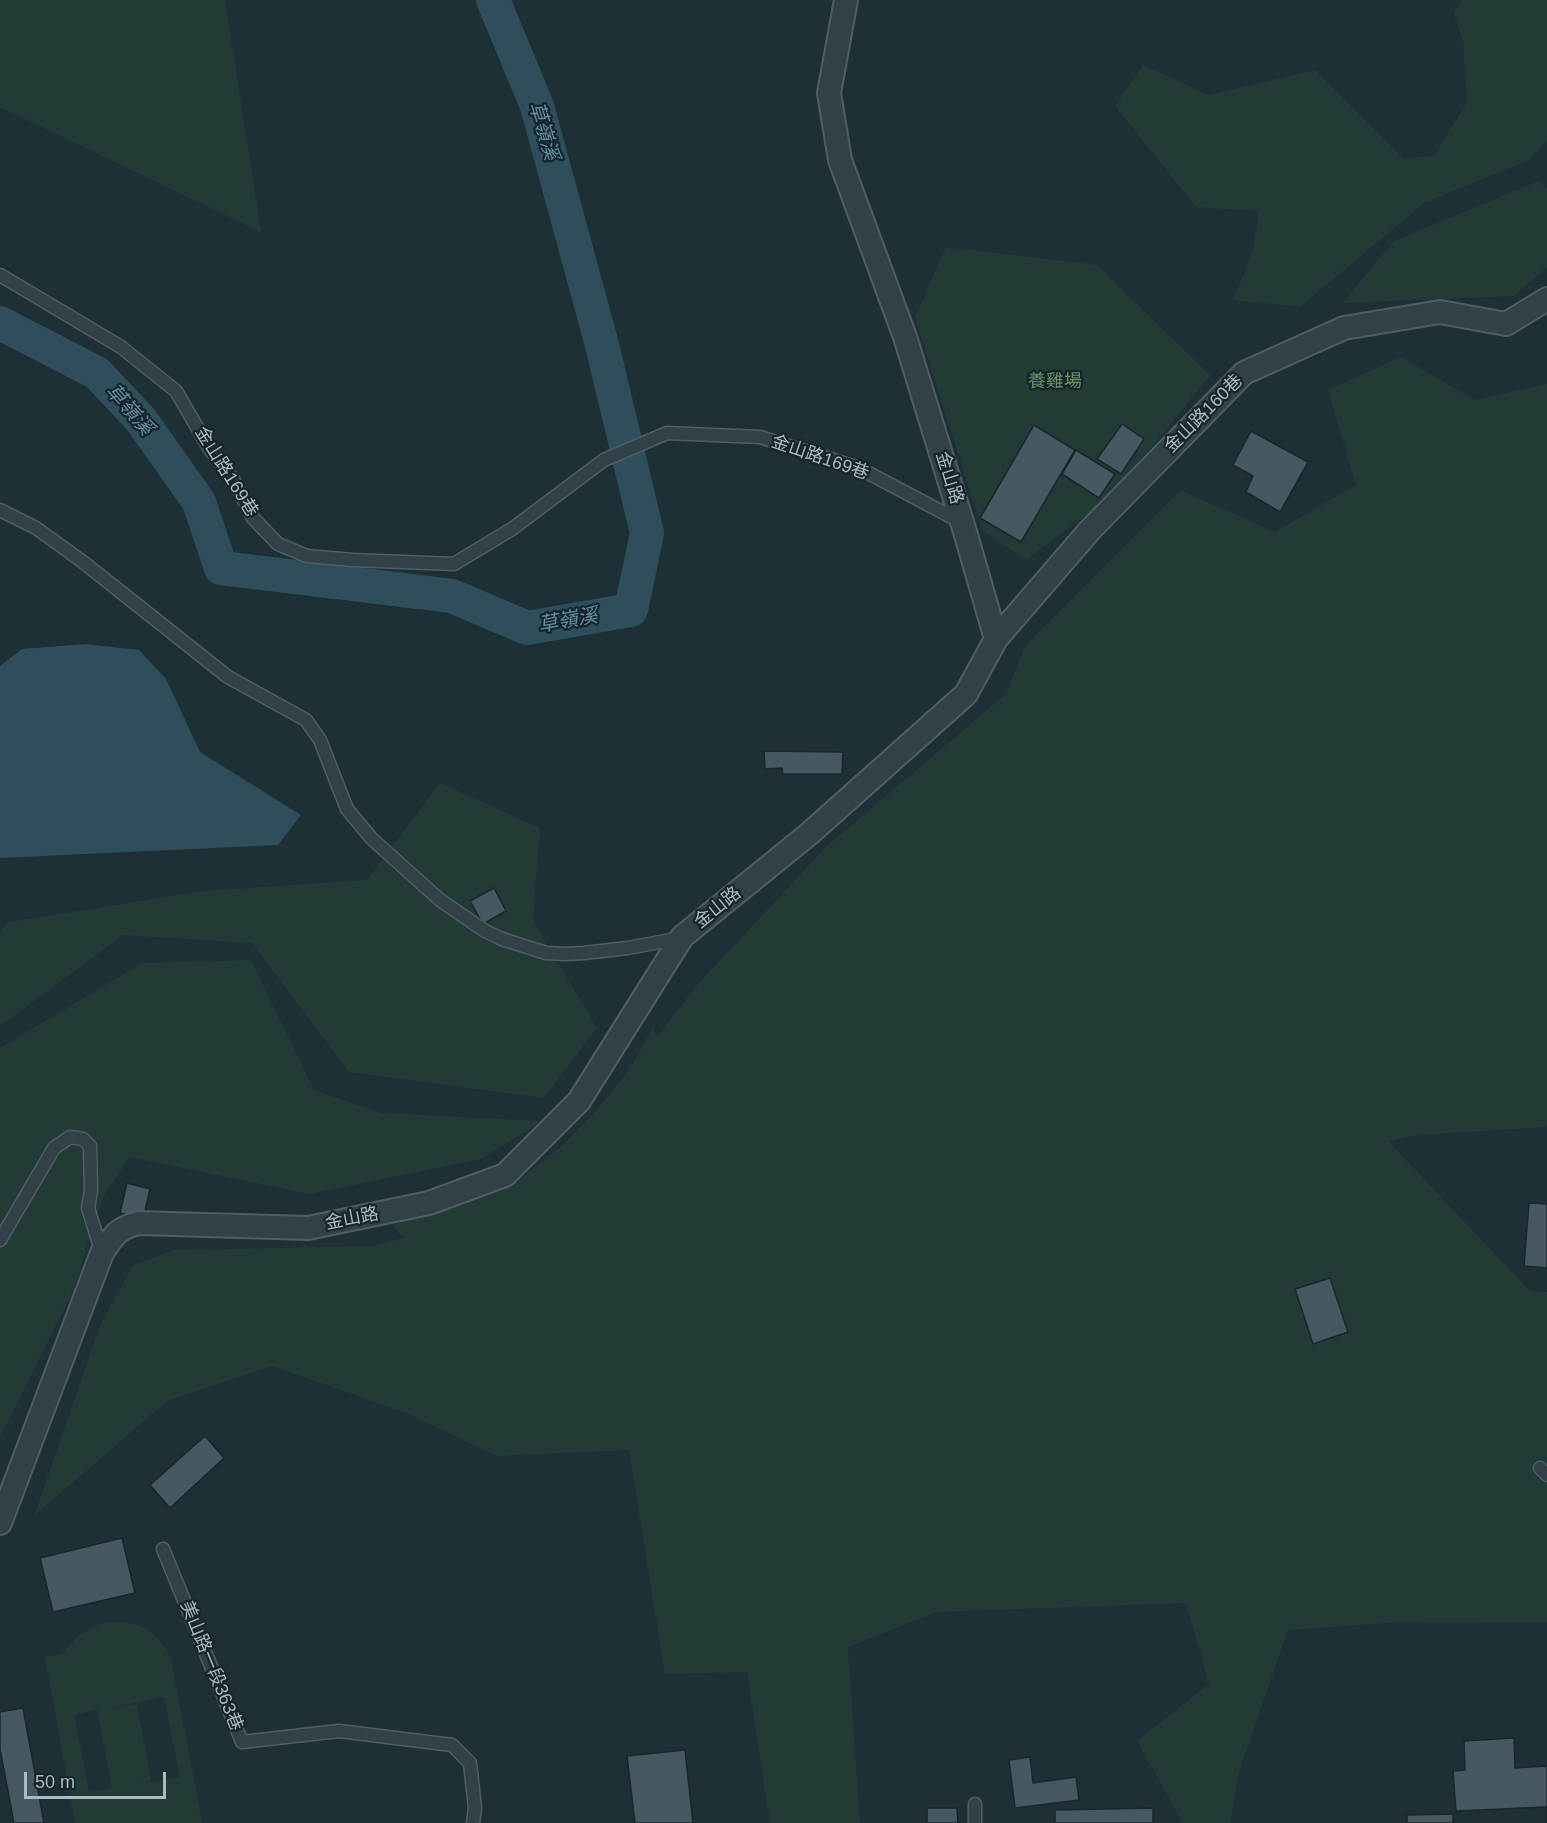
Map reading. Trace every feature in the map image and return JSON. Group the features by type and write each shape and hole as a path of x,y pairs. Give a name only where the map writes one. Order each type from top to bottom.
{"street":[{"name":"金山路","path":"0,1523 102,1253 122,1228 138,1223 308,1228 429,1203 505,1175 579,1101 682,937 810,834 966,694 996,639 963,523 905,337 840,160 828,93 846,0"},
{"name":"金山路160巷","path":"996,639 1090,530 1244,373 1344,328 1440,312 1506,324 1547,299"}],"lane":[{"name":"金山路169巷","path":"0,275 121,347 176,391 209,448 233,479 253,518 278,544 307,556 454,564 512,529 603,460 667,433 760,437 859,468 963,523"},
{"path":"0,510 36,528 83,562 228,677 306,720 320,740 347,809 359,824 440,900 485,931 546,953 566,954 628,948 682,937"},
{"path":"0,1240 54,1148 70,1137 83,1139 90,1146 91,1191 88,1208 102,1253"},
{"name":"美山路一段363巷","path":"163,1549 242,1742 339,1731 452,1745 470,1763 475,1808 473,1823"},
{"path":"975,1804 975,1823"}],"green space":[{"path":"0,0 225,0 261,232 0,107"},
{"path":"1461,0 1547,0 1547,141 1529,160 1424,203 1300,307 1233,300 1253,251 1259,211 1196,207 1115,106 1143,65 1209,95 1315,70 1403,158 1434,156 1467,102 1463,42 1454,14"},
{"path":"1539,181 1547,189 1547,267 1514,296 1342,303 1394,241"},
{"name":"養雞場","path":"946,247 1097,265 1210,375 1149,451 1089,513 1026,560 982,530 915,317"},
{"path":"1401,357 1475,400 1547,384 1547,1127 1418,1135 1388,1141 1530,1291 1547,1292 1547,1622 1389,1623 1288,1630 1239,1772 1230,1823 1183,1823 1137,1741 1209,1684 1186,1603 936,1612 848,1647 860,1823 770,1823 747,1672 665,1674 629,1450 497,1456 404,1412 272,1366 167,1401 34,1516 100,1326 132,1266 173,1250 372,1246 404,1238 391,1224 461,1205 516,1182 562,1146 594,1113 627,1073 653,1028 657,1037 698,984 827,846 1006,694 1025,646 1180,490 1275,532 1356,485 1328,390"},
{"path":"440,783 540,828 533,920 597,1028 544,1098 349,1072 252,943 123,935 0,1026 0,931 9,922 203,891 367,880"},
{"path":"251,960 314,1090 381,1113 542,1121 481,1159 310,1194 129,1157 103,1198 73,1291 0,1438 0,1048 142,963"},
{"path":"122,1622 140,1626 154,1634 171,1658 202,1823 75,1823 45,1657 62,1654 78,1636 99,1624","holes":["164,1697 180,1777 135,1785 151,1781 137,1704 105,1709","97,1710 112,1788 89,1792 74,1715"]}],"water":[{"path":"86,644 139,650 166,679 200,752 301,815 278,845 0,858 0,666 22,649"}],"building":[{"path":"1122,424 1144,439 1121,474 1097,459"},
{"path":"1034,425 1075,450 1021,542 980,518"},
{"path":"1251,431 1308,462 1280,512 1246,492 1253,476 1233,465"},
{"path":"1076,450 1115,474 1099,498 1062,474"},
{"path":"764,751 843,752 842,774 783,774 782,768 765,769"},
{"path":"494,888 506,911 483,924 470,901"},
{"path":"127,1183 150,1189 143,1219 120,1213"},
{"path":"1529,1203 1547,1204 1547,1268 1524,1266"},
{"path":"1330,1278 1348,1332 1313,1344 1295,1289"},
{"path":"205,1436 224,1458 170,1508 150,1485"},
{"path":"122,1538 135,1593 53,1612 40,1558"},
{"path":"23,1708 44,1823 14,1823 0,1749 0,1712"},
{"path":"1514,1738 1515,1768 1547,1766 1547,1822 1546,1807 1456,1811 1453,1771 1465,1770 1464,1741"},
{"path":"685,1750 693,1823 635,1823 627,1756"},
{"path":"1030,1757 1033,1783 1076,1777 1079,1800 1015,1808 1009,1760"},
{"path":"927,1808 957,1808 958,1823 927,1823"},
{"path":"1153,1808 1153,1823 1055,1823 1055,1810"},
{"path":"1453,1814 1453,1823 1407,1823 1407,1815"}],"waterway":[{"name":"草嶺溪","path":"0,323 97,373 141,420 199,502 221,568 452,596 527,628 631,610 647,533 602,345 537,106 493,0"}]}
